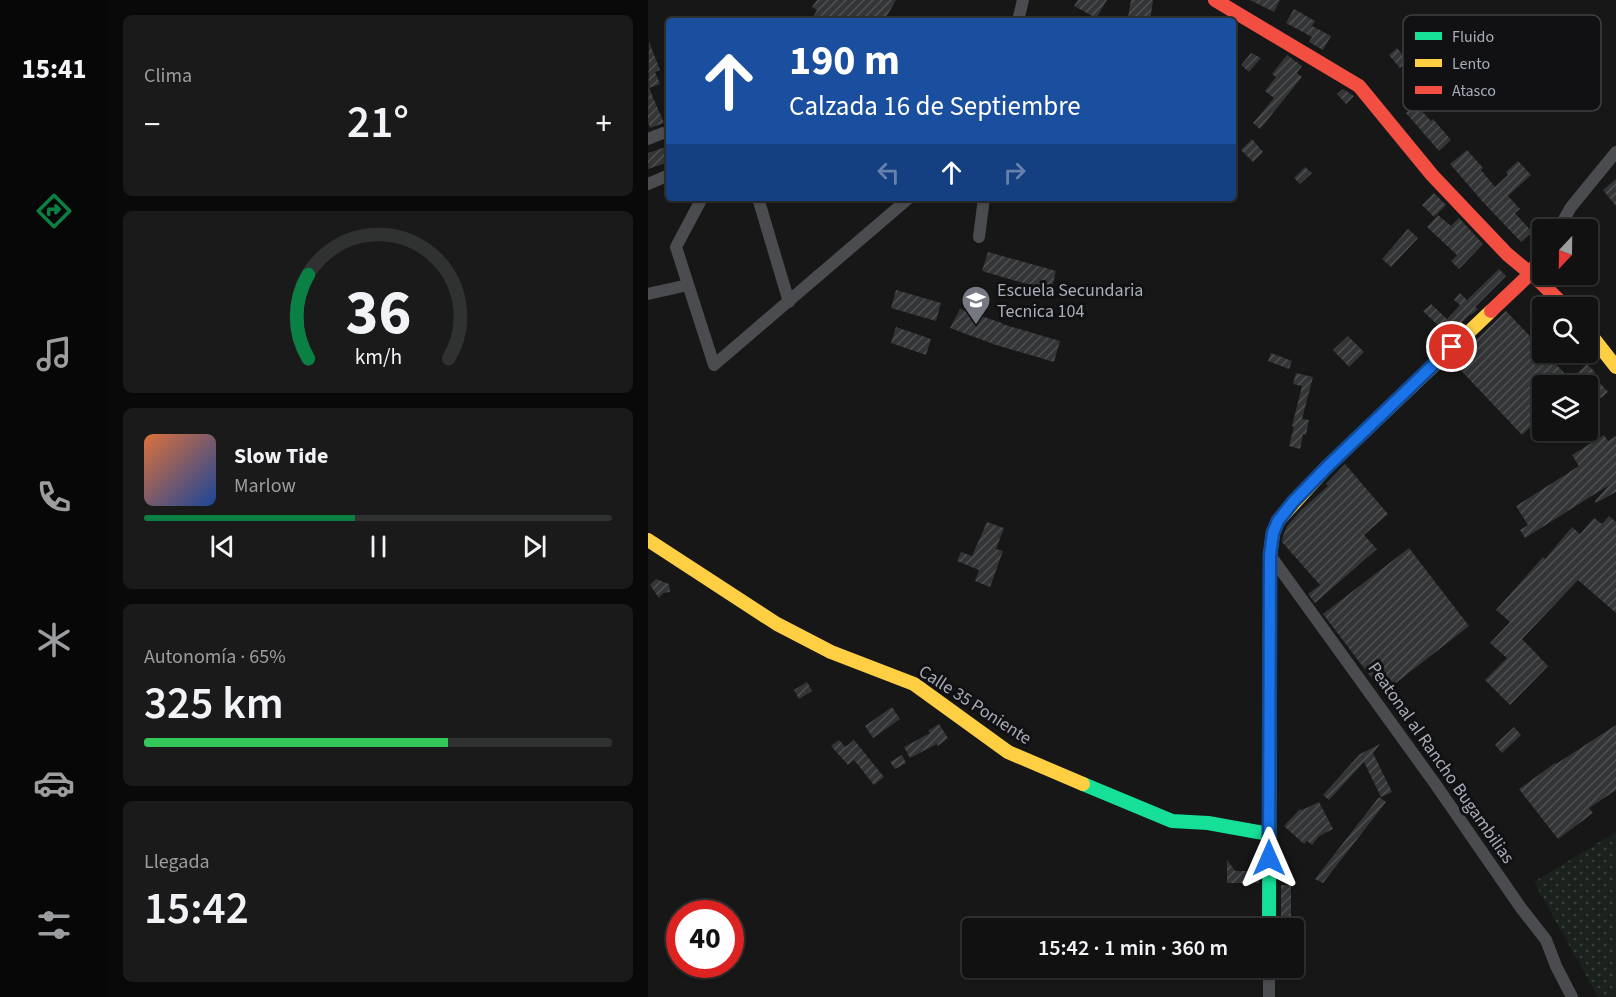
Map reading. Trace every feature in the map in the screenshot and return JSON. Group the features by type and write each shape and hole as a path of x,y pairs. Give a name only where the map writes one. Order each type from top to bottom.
{"street":[{"path":"1019,18 1023,0"},
{"path":"1215,0 1359,86 1432,175 1507,254 1558,297"},
{"path":"648,139 663,134"},
{"path":"1564,219 1571,207 1616,152"},
{"path":"648,184 666,176"},
{"path":"700,201 676,248 714,365 906,201"},
{"path":"759,201 789,302"},
{"path":"979,237 984,201"},
{"path":"1269,918 1270,555 1273,533 1278,521 1293,502 1326,468 1532,271"},
{"path":"648,294 688,285"},
{"path":"1598,344 1616,367"},
{"name":"Calle 35 Poniente","path":"648,540 777,624 831,652 914,684 1008,752 1172,821 1208,823 1269,834"},
{"name":"Peatonal al Rancho Bugambilias","path":"1270,555 1546,940 1572,997"},
{"path":"1269,978 1269,997"}],"shaded area":[{"path":"1616,832 1616,997 1598,997 1534,882"}],"building":[{"path":"817,0 896,0 886,18 814,18 817,10 812,7"},
{"path":"1078,0 1107,0 1096,18 1074,6"},
{"path":"1131,0 1153,0 1150,18 1128,17"},
{"path":"1250,0 1280,0 1274,12"},
{"path":"1294,9 1315,21 1312,26 1331,36 1323,50 1309,42 1312,37 1286,23"},
{"path":"649,42 660,70 655,72 660,84 649,88 664,123 650,128 648,122"},
{"path":"1397,48 1403,55 1403,65 1400,68 1389,55"},
{"path":"1251,53 1261,58 1249,72 1241,65"},
{"path":"1287,55 1302,66 1297,73 1302,77 1260,129 1253,123 1274,98 1265,91 1276,77 1272,74"},
{"path":"1343,89 1354,96 1346,104 1337,94"},
{"path":"1422,111 1431,121 1433,119 1451,140 1439,151 1406,113"},
{"path":"1252,139 1263,152 1253,162 1241,150"},
{"path":"666,147 666,163 648,169 648,153"},
{"path":"1467,150 1483,168 1481,170 1495,187 1518,161 1531,175 1508,196 1520,209 1515,213 1532,232 1521,242 1450,164"},
{"path":"1305,167 1312,173 1300,184 1294,178"},
{"path":"1616,179 1616,206 1603,190"},
{"path":"1434,193 1446,205 1434,217 1422,205"},
{"path":"1438,215 1451,226 1459,218 1483,244 1459,269 1451,261 1457,255 1427,227"},
{"path":"1408,229 1418,238 1391,267 1382,259"},
{"path":"988,252 1056,271 1051,291 982,271"},
{"path":"1499,269 1506,276 1475,307 1478,309 1449,336 1423,311 1431,304 1447,319 1460,305 1454,300 1460,293 1467,300"},
{"path":"896,290 941,303 936,321 891,308"},
{"path":"960,309 1060,341 1054,362 996,345 950,328"},
{"path":"1506,311 1532,338 1532,363 1555,363 1566,375 1532,375 1532,426 1522,435 1453,362"},
{"path":"896,327 931,339 926,355 891,343"},
{"path":"1348,336 1364,352 1349,367 1333,350"},
{"path":"1271,353 1292,361 1289,369 1268,361"},
{"path":"1587,364 1595,372 1593,375 1575,375"},
{"path":"1296,373 1313,377 1302,419 1309,420 1300,449 1289,446 1302,386 1293,384"},
{"path":"1598,381 1608,392 1601,398 1598,395"},
{"path":"1604,435 1608,441 1616,436 1616,492 1596,503 1595,501 1609,485 1525,538 1520,530 1528,525 1516,506 1579,466 1572,455 1598,441"},
{"path":"1345,464 1388,514 1364,535 1377,549 1315,603 1308,594 1320,585 1282,542 1283,536 1287,526 1328,486 1326,484"},
{"path":"1609,516 1616,522 1616,613 1578,580 1522,639 1548,666 1510,705 1485,680 1507,658 1490,643 1510,622 1496,610 1572,527 1580,534 1594,518 1602,524"},
{"path":"987,522 1004,528 996,549 1003,551 990,587 975,581 979,570 957,561 961,552 972,556"},
{"path":"1409,548 1469,626 1383,693 1323,614"},
{"path":"656,579 669,584 670,592 663,593 659,598 650,585"},
{"path":"807,682 812,691 799,699 794,690"},
{"path":"892,707 900,719 873,738 865,726"},
{"path":"939,724 948,738 938,746 937,744 910,758 904,747 930,733 928,731"},
{"path":"1616,725 1616,790 1589,808 1593,813 1558,839 1519,789 1555,763"},
{"path":"1514,727 1521,735 1502,753 1495,745"},
{"path":"839,740 845,747 854,740 884,777 874,785 854,760 848,765 831,746"},
{"path":"1380,744 1373,753 1392,792 1381,797 1364,762 1329,800 1323,795 1360,754"},
{"path":"902,755 906,763 895,769 890,762"},
{"path":"1379,797 1386,802 1323,883 1315,879"},
{"path":"1319,802 1333,829 1319,836 1312,845 1307,841 1304,844 1284,826 1300,809"},
{"path":"1227,860 1235,871 1259,871 1259,883 1227,883"},
{"path":"1281,885 1291,885 1291,916 1281,916"}],"traffic: fast":[{"path":"1269,918 1270,594"},
{"path":"1083,784 1172,821 1208,823 1269,834"}],"traffic: slow":[{"path":"1270,594 1270,555 1273,533 1278,521 1326,468 1491,311"},
{"path":"1598,344 1616,367"},
{"path":"648,540 777,624 831,652 914,684 1008,752 1083,784"}],"traffic: jam":[{"path":"1215,0 1359,86 1432,175 1507,254 1556,297"},
{"path":"1491,311 1532,271"}],"place":[{"name":"Escuela Secundaria Tecnica 104","path":"976,326"}],"route":[{"path":"1269,858 1270,555 1273,533 1278,521 1293,502 1452,347"}]}
